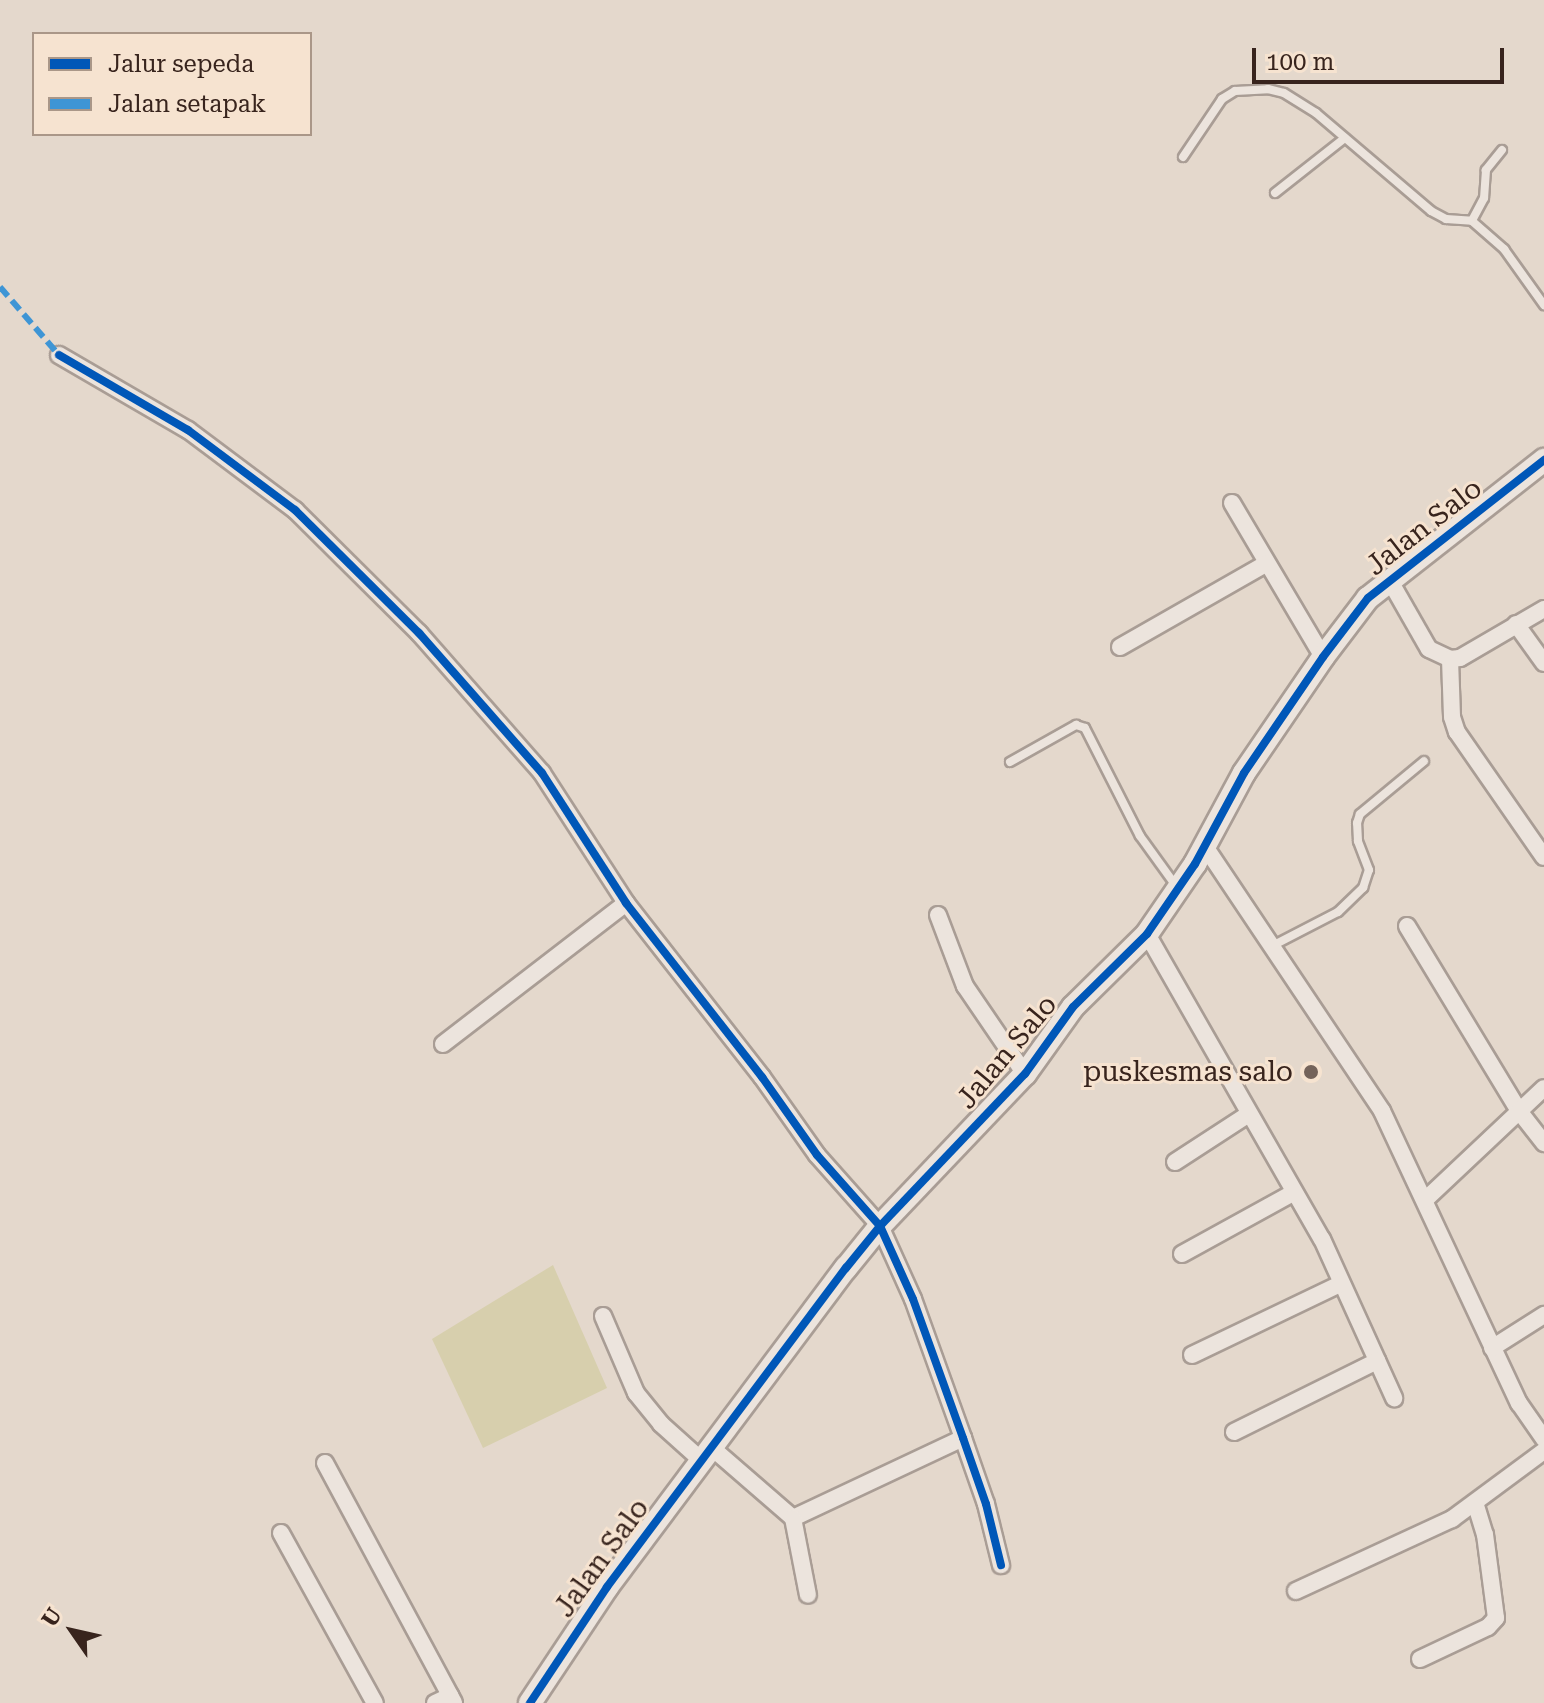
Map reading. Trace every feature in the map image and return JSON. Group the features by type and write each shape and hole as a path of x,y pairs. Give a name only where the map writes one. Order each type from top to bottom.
{"street":[{"path":"59,355 188,430 244,469 306,521 419,633 542,773 626,903 737,1044 817,1155 880,1226 913,1299 963,1438 986,1504 1001,1565"},
{"name":"Jalan Salo","path":"530,1703 576,1632 706,1453 880,1226 1025,1074 1073,1007 1147,934 1179,890 1244,773 1323,657 1368,598 1544,460"},
{"path":"1232,503 1323,657"},
{"path":"1120,647 1267,563"},
{"path":"1390,581 1429,649 1450,659 1460,658 1544,609"},
{"path":"1516,624 1544,663"},
{"path":"1450,659 1452,717 1457,732 1544,857"},
{"path":"1204,845 1382,1111 1519,1403 1544,1439"},
{"path":"443,1044 626,903"},
{"path":"938,915 965,986 1025,1074"},
{"path":"1407,926 1519,1111 1544,1143"},
{"path":"1147,934 1322,1239 1394,1398"},
{"path":"1425,1200 1544,1088"},
{"path":"1175,1162 1249,1114"},
{"path":"1182,1254 1293,1193"},
{"path":"1192,1355 1340,1284"},
{"path":"1492,1348 1544,1315"},
{"path":"603,1316 636,1393 661,1424 706,1453 793,1518 808,1595"},
{"path":"1234,1432 1377,1361"},
{"path":"793,1518 963,1438"},
{"path":"1296,1591 1432,1529 1475,1502 1544,1451"},
{"path":"325,1463 446,1701"},
{"path":"1420,1659 1488,1627 1496,1618 1485,1535 1475,1502"},
{"path":"281,1533 375,1703"}],"lane":[{"path":"1183,157 1222,99 1247,89 1284,93 1316,113 1431,211 1446,219 1472,221 1504,249 1544,305"},
{"path":"1275,193 1345,138"},
{"path":"1472,221 1484,198 1486,170 1502,150"},
{"path":"1010,762 1076,725 1085,728 1140,836 1179,890"},
{"path":"1271,946 1338,912 1363,888 1369,870 1358,841 1360,814 1424,761"}],"shaded area":[{"path":"553,1265 607,1388 483,1448 432,1339"}],"marked path":[{"path":"0,287 59,355"}],"cycle path":[{"path":"59,355 188,430 295,510 419,633 542,773 626,903 762,1077 817,1155 880,1226 913,1299 963,1438 986,1504 1001,1565"},
{"path":"530,1703 607,1587 846,1268 880,1226 1025,1074 1073,1007 1147,934 1195,864 1244,773 1323,657 1368,598 1544,460"}],"place":[{"name":"puskesmas salo","path":"1311,1072"}]}
